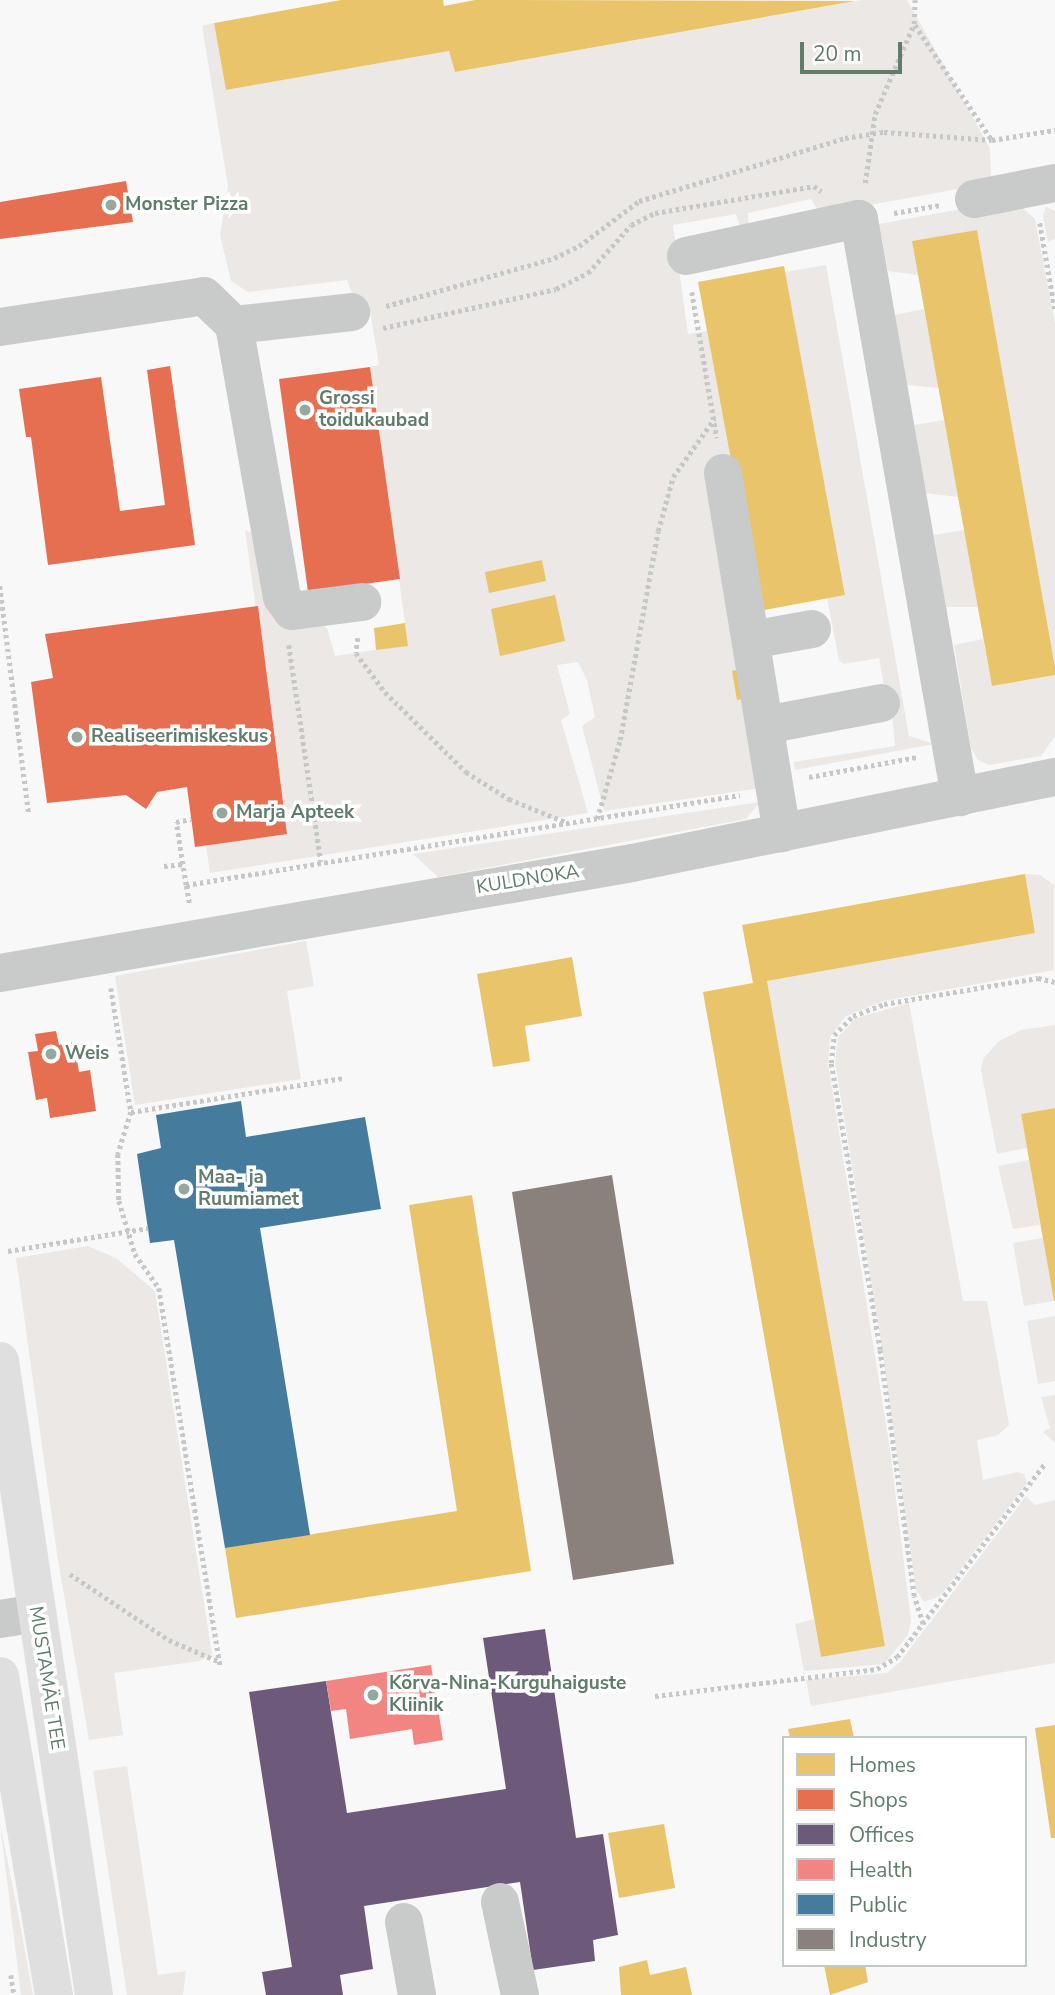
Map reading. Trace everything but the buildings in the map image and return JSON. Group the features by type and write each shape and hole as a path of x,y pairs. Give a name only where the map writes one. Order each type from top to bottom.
{"main road":[{"name":"MUSTAMÄE TEE","path":"0,1361 18,1616 94,1995"},
{"path":"0,1676 54,1995"}],"street":[{"path":"974,199 1044,185"},
{"path":"686,256 859,219 960,797"},
{"path":"0,327 204,296 234,325 282,597 292,611 362,602"},
{"path":"234,325 351,312"},
{"path":"723,473 782,833"},
{"path":"751,640 812,629"},
{"path":"765,725 881,703"},
{"name":"KULDNOKA","path":"0,973 782,833 1055,777"},
{"path":"500,1902 520,1995"},
{"path":"404,1922 417,1995"}],"path":[{"path":"859,219 875,114 914,24 915,0"},
{"path":"914,24 992,141"},
{"path":"351,312 370,311 554,258 590,239 639,201 808,148 884,132 992,141 1055,130"},
{"path":"1044,185 1055,309"},
{"path":"351,312 373,330 556,289 588,274 631,225 655,213 814,186 859,219 974,199"},
{"path":"686,256 723,473"},
{"path":"597,819 620,740 657,531 673,477 714,419"},
{"path":"0,586 29,814"},
{"path":"282,597 321,862 776,789 805,777 952,754"},
{"path":"362,602 356,653 427,737 466,772 509,799 569,823"},
{"path":"186,885 176,822 191,820"},
{"path":"164,866 183,864"},
{"path":"62,1566 81,1585 169,1640 219,1664 159,1288 135,1254 119,1201 118,1154 131,1112 105,953"},
{"path":"923,1624 914,1596 880,1350 835,1090 834,1035 853,1016 884,1004 1038,978 1055,982"},
{"path":"131,1112 344,1078"},
{"path":"8,1251 148,1228"},
{"path":"655,1696 877,1669 897,1657 1046,1462"}],"shaded area":[{"path":"863,0 907,0 990,148 991,183 820,214 811,199 748,213 749,233 741,231 736,214 673,225 688,334 707,331 731,460 761,788 604,811 582,726 595,717 587,680 578,662 557,665 570,714 561,720 588,813 210,873 206,845 287,833 245,530 253,533 318,622 327,628 335,656 408,645 370,367 379,365 369,304 355,302 347,280 248,292 231,281 220,235 228,186 202,26 214,23 226,90 449,51 456,72"},
{"path":"1000,202 1020,206 1035,219 1055,323 1055,667 977,230 913,241 918,275 888,271 879,224"},
{"path":"1046,207 1055,211 1055,239 1048,242 1043,216"},
{"path":"826,265 909,736 934,744 795,770 794,762 895,746 890,691 884,687 879,658 843,664 839,660 827,598 845,594 785,272"},
{"path":"924,309 939,388 907,385 894,315"},
{"path":"944,420 958,497 926,493 914,425"},
{"path":"964,530 978,607 946,607 934,535"},
{"path":"983,639 992,686 1055,675 1055,736 1041,756 989,765 978,760 971,748 954,645"},
{"path":"760,802 746,819 438,877 413,854"},
{"path":"1025,874 1040,875 1054,885 1054,970 883,1001 846,1016 830,1037 828,1064 890,1449 911,1621 908,1635 884,1664 804,1671 795,1624 814,1619 821,1657 885,1646 767,981 1035,933"},
{"path":"306,941 314,986 287,991 301,1079 135,1105 115,976"},
{"path":"909,1003 963,1301 987,1301 1009,1425 998,1435 977,1440 983,1480 1017,1472 1024,1474 1027,1483 940,1596 924,1602 916,1590 882,1348 835,1063 838,1037 856,1018"},
{"path":"1055,1025 1055,1108 1021,1114 1027,1148 997,1154 981,1070 983,1059 999,1041 1021,1030"},
{"path":"1029,1160 1040,1225 1013,1229 998,1166"},
{"path":"1043,1238 1054,1301 1024,1306 1013,1243"},
{"path":"88,1246 116,1258 155,1291 212,1654 200,1661 114,1673 123,1735 89,1740 57,1554 16,1258"},
{"path":"1055,1316 1055,1381 1038,1384 1027,1321"},
{"path":"1055,1395 1055,1443 1043,1432 1050,1428 1041,1397"},
{"path":"1026,1496 1035,1505 1055,1500 1055,1663 811,1706 806,1680 887,1673 900,1662"},
{"path":"127,1766 158,1975 186,1971 183,1995 127,1995 93,1771"},
{"path":"0,1823 19,1918 33,1995 21,1995"}],"place":[{"name":"Monster Pizza","path":"111,205"},
{"name":"Grossi toidukaubad","path":"305,410"},
{"name":"Realiseerimiskeskus","path":"77,737"},
{"name":"Marja Apteek","path":"222,813"},
{"name":"Weis","path":"51,1054"},
{"name":"Maa- ja Ruumiamet","path":"184,1189"},
{"name":"Kõrva-Nina-Kurguhaiguste Kliinik","path":"373,1695"}]}
